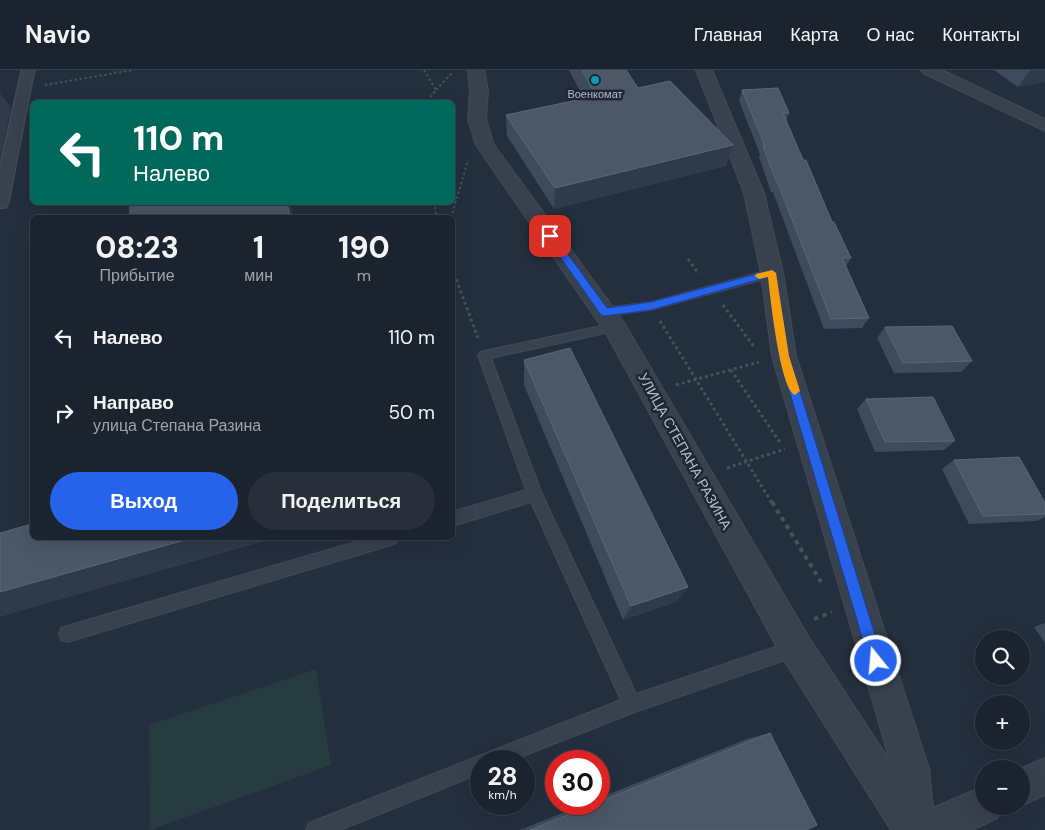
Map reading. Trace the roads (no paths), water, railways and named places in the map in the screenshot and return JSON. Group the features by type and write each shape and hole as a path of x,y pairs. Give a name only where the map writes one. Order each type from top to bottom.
{"street":[{"path":"0,203 28,70"},
{"name":"УЛИЦА СТЕПАНА РАЗИНА","path":"476,70 479,91 477,120 485,145 609,319 791,639 914,830"},
{"name":"УЛИЦА СТЕПАНА РАЗИНА","path":"704,70 754,193 772,273 774,358 810,442 911,768 914,830"},
{"path":"928,70 1045,126"},
{"path":"1030,783 1045,776"},
{"path":"929,830 975,809"}],"lane":[{"path":"632,704 535,494 484,356 651,306 772,273"},
{"path":"455,518 535,494"},
{"path":"67,634 384,540"},
{"path":"516,750 791,639"},
{"path":"316,830 470,768"}],"place":[{"name":"Военкомат","path":"595,80"}]}
